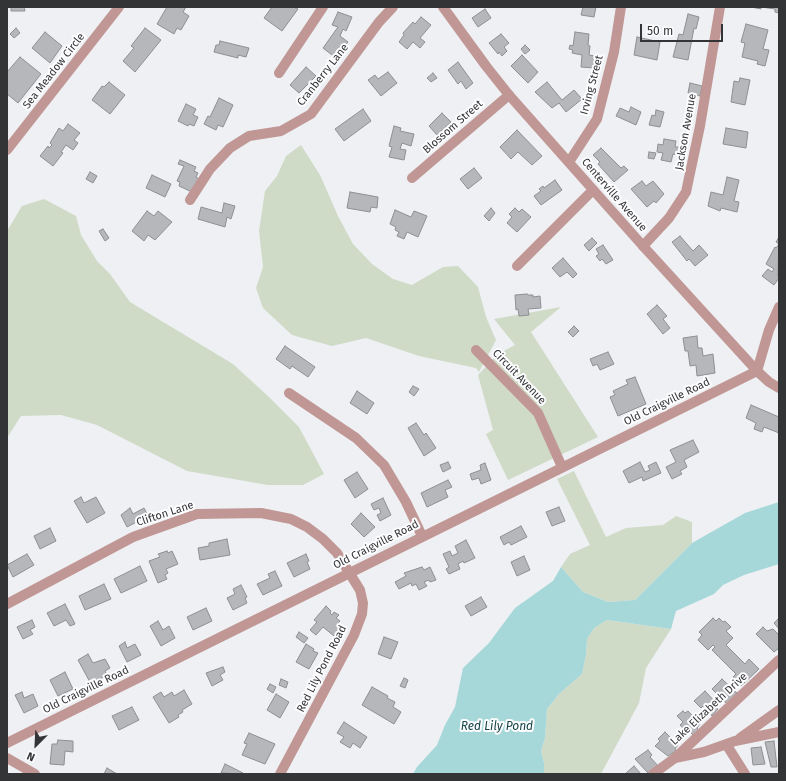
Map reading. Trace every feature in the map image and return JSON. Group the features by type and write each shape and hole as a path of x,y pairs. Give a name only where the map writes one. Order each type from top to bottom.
{"street":[{"name":"Sea Meadow Circle","path":"7,150 119,7"},
{"path":"279,73 323,7"},
{"name":"Cranberry Lane","path":"190,200 210,169 230,148 249,136 281,131 311,114 379,22 393,7"},
{"name":"Centerville Avenue","path":"443,7 486,66 593,190 757,371 769,382 779,388"},
{"name":"Irving Street","path":"569,162 597,119 614,52 621,7"},
{"name":"Jackson Avenue","path":"643,246 669,218 686,192 700,126 720,7"},
{"name":"Blossom Street","path":"412,178 510,95"},
{"path":"517,266 593,190"},
{"path":"757,371 769,330 779,307"},
{"name":"Circuit Avenue","path":"476,350 538,413 562,467"},
{"name":"Old Craigville Road","path":"7,743 757,371"},
{"path":"289,393 356,438 384,465 406,502 422,536"},
{"name":"Clifton Lane","path":"7,604 133,537 197,514 261,513 291,519 322,539 337,553 350,572"},
{"name":"Red Lily Pond Road","path":"280,774 357,626 363,603 360,590 350,572"},
{"name":"Lake Elizabeth Drive","path":"653,774 675,758 779,660"},
{"path":"731,742 779,710"},
{"path":"675,758 704,752 731,742 779,732"},
{"path":"731,742 745,774"},
{"path":"7,758 35,774"}],"green space":[{"path":"301,145 320,175 338,216 353,244 372,264 393,279 412,285 443,267 458,266 478,287 486,317 496,340 479,372 476,368 419,356 366,338 332,346 292,335 263,308 256,288 263,267 259,231 265,191 277,176 286,156"},
{"path":"44,199 76,216 81,235 97,261 110,274 130,302 233,364 269,397 299,427 324,474 303,485 268,485 187,471 97,425 61,415 21,416 7,438 7,231 22,206"},
{"path":"561,307 531,332 598,437 508,480 486,434 493,430 478,375 498,354 515,345 494,319"},
{"path":"574,471 606,537 626,528 663,525 676,516 692,522 692,543 635,600 608,602 583,592 561,567 570,554 590,545 557,479"},
{"path":"607,620 671,629 646,668 639,703 601,774 544,774 544,763 541,751 545,738 547,709 559,694 582,674 586,655 587,639 594,628"}],"water":[{"name":"Red Lily Pond","path":"779,502 779,564 744,575 723,585 714,594 676,611 671,629 607,620 594,628 587,639 586,655 582,674 559,694 547,709 545,738 541,751 544,763 544,774 413,774 417,767 437,745 445,725 455,707 463,668 489,643 515,608 553,581 561,567 583,592 608,602 635,600 692,543 745,513"}],"building":[{"path":"11,7 24,7 25,11 11,11"},
{"path":"167,7 186,7 183,12 189,16 181,30 177,28 174,34 157,24"},
{"path":"272,7 294,7 298,9 282,31 264,18"},
{"path":"583,7 596,7 594,17 581,15"},
{"path":"761,7 779,7 779,13 775,12 775,9"},
{"path":"485,9 491,18 478,27 472,18"},
{"path":"338,12 352,17 346,31 343,29 340,36 348,42 336,58 323,48 338,27 332,25"},
{"path":"688,14 699,17 696,29 694,28 688,60 673,57 679,34 683,35"},
{"path":"421,17 431,25 420,38 425,42 420,48 413,42 407,49 399,42 404,35 403,33 413,22 415,24"},
{"path":"746,24 768,30 763,49 769,50 765,66 757,64 758,61 742,57 745,43 741,42"},
{"path":"16,28 20,33 14,38 10,34"},
{"path":"145,28 161,40 135,72 123,61 134,48 131,46"},
{"path":"45,32 62,46 50,63 32,48"},
{"path":"575,32 589,34 589,55 595,56 594,68 581,67 582,55 572,53 573,50 569,49 570,45 573,46"},
{"path":"501,34 509,43 504,47 507,51 502,56 499,52 498,54 489,43"},
{"path":"637,37 660,42 657,60 634,55"},
{"path":"220,41 249,48 246,57 238,55 238,58 214,52 216,45 219,45"},
{"path":"525,45 530,50 525,54 521,49"},
{"path":"522,55 538,72 528,83 511,66"},
{"path":"20,57 41,74 18,103 7,94 7,72"},
{"path":"458,62 473,83 466,89 461,81 458,84 448,70"},
{"path":"306,67 316,76 299,93 290,85"},
{"path":"388,72 397,83 381,96 368,80 375,75 378,79"},
{"path":"433,73 437,78 431,82 427,78"},
{"path":"740,78 750,80 745,105 731,102 734,81 739,82"},
{"path":"109,82 125,95 110,114 92,100 102,86 104,87"},
{"path":"547,82 562,100 574,90 582,99 566,112 559,103 552,108 535,92"},
{"path":"690,83 702,86 700,96 688,93"},
{"path":"219,98 233,105 223,127 218,125 216,130 204,124 208,116 210,117"},
{"path":"186,104 196,109 193,115 198,117 194,126 189,124 188,126 178,121"},
{"path":"631,107 641,112 636,125 616,116 620,108 629,112"},
{"path":"363,109 371,121 344,141 335,129"},
{"path":"656,110 664,112 660,127 649,125 652,115 655,116"},
{"path":"442,113 451,122 437,135 429,126"},
{"path":"68,124 80,133 74,140 78,143 73,150 66,145 61,152 63,153 53,166 40,156 48,146 49,148 52,145 50,143 59,128 63,131"},
{"path":"394,126 401,128 400,131 414,134 411,146 402,143 400,149 406,150 404,160 389,157 392,147 389,146"},
{"path":"726,128 748,132 746,148 723,144"},
{"path":"517,130 542,156 532,165 518,152 511,159 500,147"},
{"path":"664,139 676,141 675,147 680,147 678,155 673,154 671,162 661,160 663,153 657,152 658,144 663,145"},
{"path":"601,148 621,168 624,166 628,170 614,182 598,164 600,162 593,155"},
{"path":"649,152 656,153 654,159 648,158"},
{"path":"180,160 196,167 194,171 198,173 196,177 199,179 192,192 179,186 180,182 177,181 184,166 178,164"},
{"path":"474,168 482,178 468,189 460,179"},
{"path":"90,172 97,176 93,183 86,179"},
{"path":"152,175 171,184 165,197 146,188"},
{"path":"727,177 739,180 734,201 739,202 737,212 721,208 720,211 708,206 711,192 723,195"},
{"path":"555,180 562,190 541,205 534,196 541,191 539,189 543,186 544,188"},
{"path":"642,181 646,186 653,181 664,194 656,203 654,201 647,207 631,189"},
{"path":"350,192 378,197 377,208 371,207 370,212 347,208"},
{"path":"224,203 235,206 231,219 227,217 225,227 198,219 201,207 222,213"},
{"path":"491,208 495,213 489,221 484,216"},
{"path":"515,208 519,212 522,209 531,217 517,232 507,223 512,217 509,214"},
{"path":"395,210 411,217 414,211 427,216 418,237 407,232 404,239 397,236 399,232 395,230 396,227 390,224"},
{"path":"147,211 154,216 158,211 172,222 155,240 148,235 144,241 132,231"},
{"path":"103,229 109,238 105,241 99,231"},
{"path":"680,236 693,251 699,245 708,255 695,266 689,259 687,261 672,242"},
{"path":"779,237 779,244 776,242"},
{"path":"592,238 597,243 589,251 584,245"},
{"path":"779,244 779,278 774,285 762,276 768,269 772,272 774,269 766,264 775,247 776,248"},
{"path":"603,245 613,260 606,264 602,259 600,261 596,256 599,254 596,249"},
{"path":"563,258 577,274 573,278 567,272 560,277 552,268"},
{"path":"515,295 533,295 533,297 540,296 541,308 528,309 529,315 519,316 518,309 516,310"},
{"path":"657,305 667,316 663,319 670,328 663,334 647,314"},
{"path":"574,326 579,331 573,337 568,332"},
{"path":"697,336 698,348 702,348 703,356 713,354 715,373 697,376 696,365 690,366 688,351 685,351 683,338"},
{"path":"285,346 315,367 308,377 292,366 290,369 276,359"},
{"path":"608,352 614,364 600,370 597,364 593,366 590,359"},
{"path":"635,377 646,404 618,416 610,397 615,395 613,391 628,384 626,380"},
{"path":"413,386 419,389 414,396 409,392"},
{"path":"357,391 374,403 367,414 350,403"},
{"path":"751,405 779,417 779,433 764,427 762,432 754,429 756,423 746,418"},
{"path":"416,423 424,435 426,433 436,448 424,456 408,428"},
{"path":"693,440 699,452 684,460 687,467 680,471 682,474 672,479 666,467 676,462 670,450"},
{"path":"448,462 451,468 443,472 440,465"},
{"path":"640,462 645,472 650,470 648,466 656,462 661,473 643,481 642,477 629,483 623,471"},
{"path":"485,463 491,480 481,484 479,478 472,480 470,474 481,470 480,465"},
{"path":"357,472 368,489 355,498 344,480"},
{"path":"448,480 452,487 445,490 448,497 427,507 421,493"},
{"path":"81,497 84,503 96,497 105,513 87,523 74,501"},
{"path":"383,498 391,515 380,521 377,515 381,513 379,508 374,510 371,504"},
{"path":"559,507 565,521 552,526 546,512"},
{"path":"130,508 133,514 144,508 148,516 127,527 121,515"},
{"path":"361,513 375,527 364,537 351,524"},
{"path":"521,526 527,537 511,545 509,542 504,545 500,537"},
{"path":"50,528 56,541 40,549 34,536"},
{"path":"227,539 230,555 200,560 198,548 209,546 209,543"},
{"path":"466,540 475,558 458,564 460,569 449,574 446,569 449,567 443,554 450,551 452,556 458,553 455,546"},
{"path":"167,551 168,553 172,551 178,564 166,569 168,573 165,575 167,579 158,583 149,561 160,557 158,554"},
{"path":"27,554 34,565 13,577 7,565"},
{"path":"306,554 310,569 294,577 287,563"},
{"path":"524,556 530,570 517,576 511,562"},
{"path":"140,566 147,581 121,593 114,579"},
{"path":"422,567 424,570 430,567 436,580 424,582 427,586 419,590 416,584 412,586 411,583 399,589 395,582 406,576 404,573"},
{"path":"275,571 282,586 263,595 257,584 270,578 268,574"},
{"path":"104,584 111,599 85,610 79,596"},
{"path":"241,585 247,597 245,598 247,603 233,610 227,598 235,594 233,589"},
{"path":"481,597 487,607 471,616 465,606"},
{"path":"65,604 75,624 70,626 66,620 54,626 47,613"},
{"path":"326,606 331,611 330,613 332,615 334,612 339,615 336,618 340,621 337,624 341,628 334,636 323,627 316,635 310,630 317,622 314,620"},
{"path":"206,608 212,621 193,630 187,617"},
{"path":"713,618 716,621 719,618 723,622 725,621 731,627 726,631 733,638 726,645 745,664 749,659 759,669 741,686 733,677 736,674 712,650 715,647 713,645 708,650 698,640 702,635 699,632"},
{"path":"779,618 779,629 774,623"},
{"path":"32,620 35,627 30,630 33,634 23,639 17,627"},
{"path":"158,621 163,630 169,626 175,638 161,646 150,626"},
{"path":"763,627 767,631 773,629 779,635 779,648 774,652 756,634"},
{"path":"299,632 308,638 304,643 296,637"},
{"path":"384,637 398,642 391,659 378,654"},
{"path":"125,642 127,648 135,644 141,655 127,662 119,646"},
{"path":"306,644 314,649 313,651 318,653 309,669 296,662"},
{"path":"88,654 93,663 105,659 110,668 105,671 107,675 91,684 78,660"},
{"path":"223,667 225,672 220,675 223,680 212,686 206,673"},
{"path":"65,672 73,689 58,696 50,680"},
{"path":"404,678 408,680 405,688 400,686"},
{"path":"281,679 288,682 286,688 279,685"},
{"path":"722,679 737,693 727,704 712,689"},
{"path":"270,684 276,687 273,693 267,689"},
{"path":"372,687 388,696 387,698 395,702 393,707 401,712 394,724 362,705"},
{"path":"184,690 192,704 182,710 183,712 178,715 179,717 169,723 153,697 161,692 164,697 172,692 174,696"},
{"path":"705,691 718,705 716,707 718,709 712,716 703,706 701,708 694,701"},
{"path":"22,692 24,698 33,694 38,706 24,713 15,695"},
{"path":"276,694 289,702 280,718 267,710"},
{"path":"132,707 139,720 119,730 112,716"},
{"path":"683,711 685,713 688,711 700,724 697,728 699,730 693,735 689,731 687,732 680,725 683,722 677,716"},
{"path":"344,722 367,737 360,748 353,743 350,748 340,742 344,737 337,733"},
{"path":"665,732 678,745 675,749 676,751 668,756 655,746 660,741 658,739"},
{"path":"249,733 275,744 265,764 242,755 247,744 244,743"},
{"path":"58,740 73,741 73,752 65,751 64,765 50,764 52,744 57,744"},
{"path":"774,741 777,767 771,767 765,742"},
{"path":"761,747 765,764 753,765 751,748"},
{"path":"648,750 652,755 650,757 659,767 649,774 635,759"},
{"path":"225,764 243,773 221,773"},
{"path":"634,766 641,774 625,774"},
{"path":"107,768 117,774 104,774"}]}
